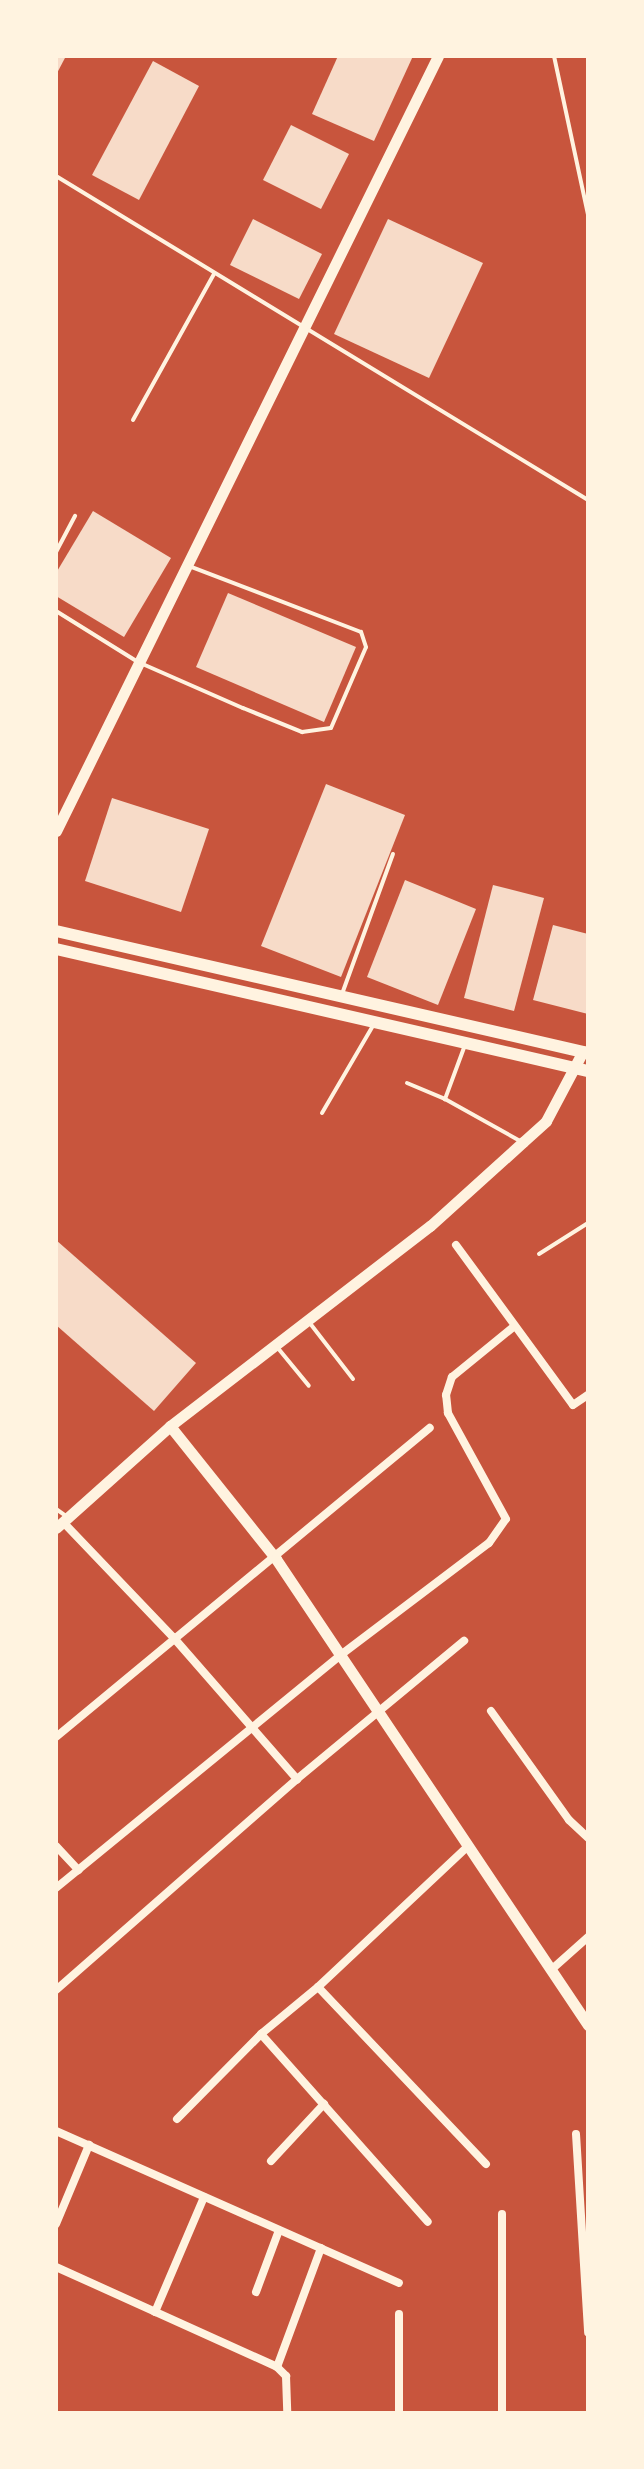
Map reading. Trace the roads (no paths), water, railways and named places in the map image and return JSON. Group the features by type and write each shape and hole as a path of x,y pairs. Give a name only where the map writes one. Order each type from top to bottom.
{"main road":[{"path":"56,931 586,1052"},
{"path":"56,949 583,1070"}],"street":[{"path":"56,831 438,56"},
{"path":"297,1779 173,1637 62,1523 170,1426 430,1226 546,1121 583,1070 586,1052"},
{"path":"456,1245 512,1328 573,1405 588,1395"},
{"path":"56,1888 338,1657 489,1543 506,1519 448,1413 446,1395 452,1377 512,1328"},
{"path":"170,1426 276,1559 338,1657 586,2019"},
{"path":"56,1737 173,1637 276,1559 430,1428"},
{"path":"56,1990 297,1779 464,1641"},
{"path":"491,1711 569,1820 588,1838"},
{"path":"56,1846 78,1870"},
{"path":"177,2119 261,2034 318,1987 467,1847"},
{"path":"551,1970 588,1937"},
{"path":"318,1987 486,2164"},
{"path":"261,2034 428,2222"},
{"path":"271,2161 324,2104"},
{"path":"56,2131 399,2283"},
{"path":"576,2134 588,2333"},
{"path":"56,2224 89,2145"},
{"path":"155,2312 204,2197"},
{"path":"502,2214 502,2413"},
{"path":"256,2292 279,2230"},
{"path":"277,2367 321,2248"},
{"path":"56,2267 277,2367 286,2376 287,2413"},
{"path":"399,2314 399,2413"}],"lane":[{"path":"554,56 588,214"},
{"path":"56,176 588,500"},
{"path":"133,420 214,274"},
{"path":"56,552 75,516"},
{"path":"56,611 138,662 302,732 331,728 348,699 366,647 361,632 186,565"},
{"path":"341,996 393,854"},
{"path":"322,1113 375,1022"},
{"path":"445,1099 465,1043"},
{"path":"407,1083 445,1099 523,1142"},
{"path":"539,1254 588,1223"},
{"path":"308,1320 353,1379"},
{"path":"275,1345 309,1386"},
{"path":"56,1509 62,1523"}]}
